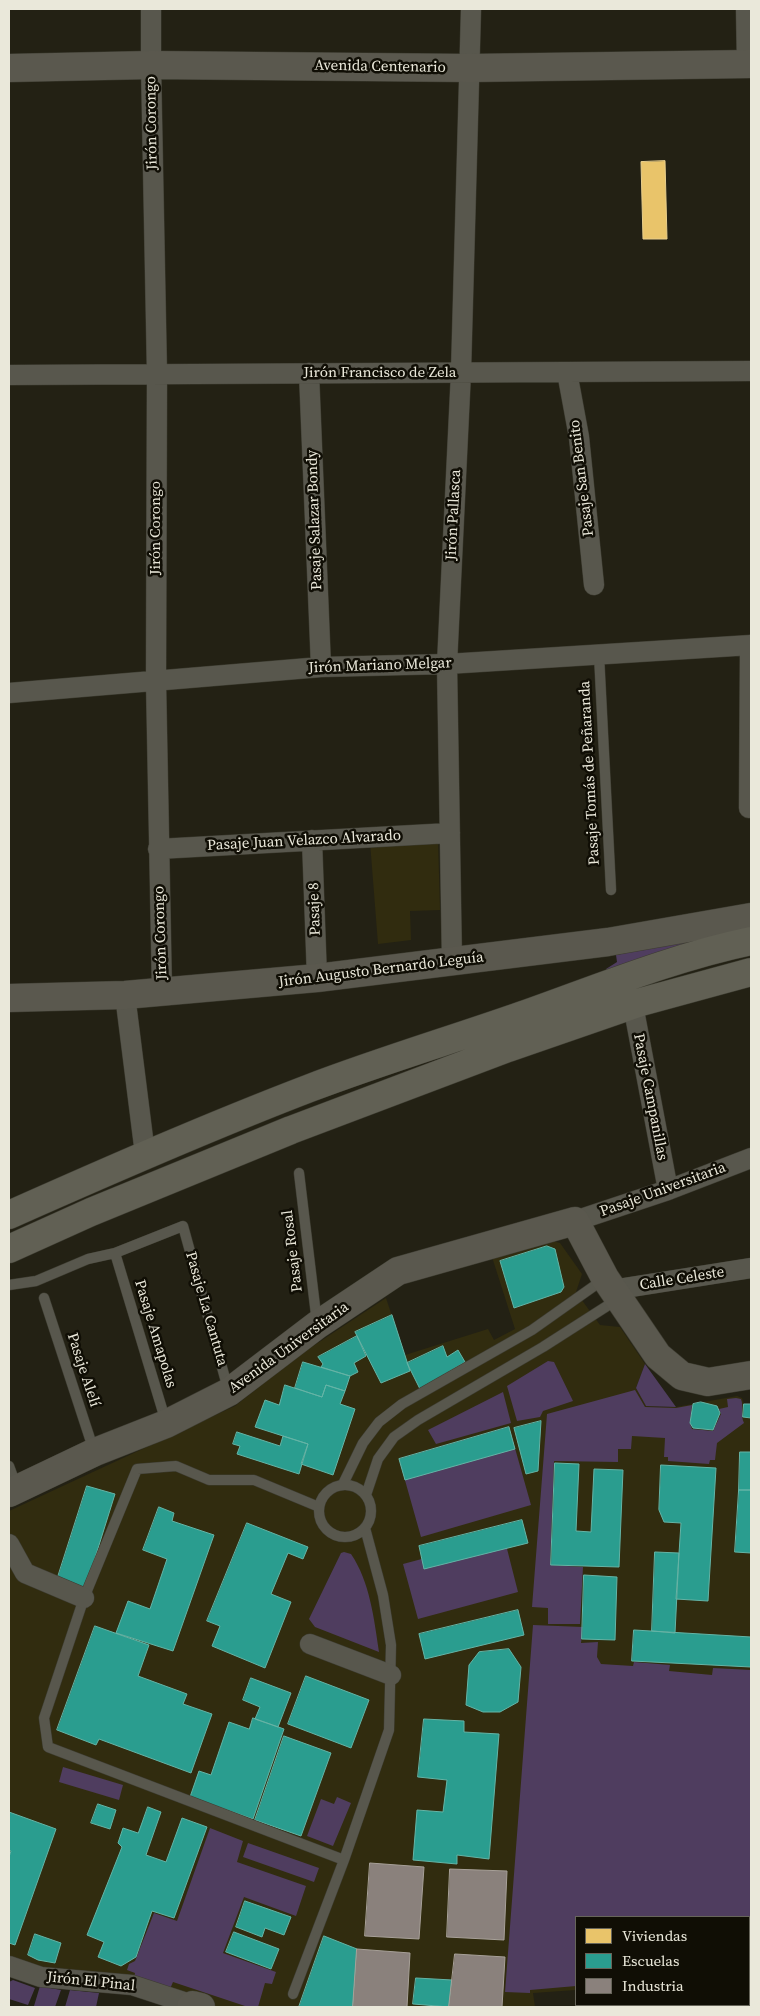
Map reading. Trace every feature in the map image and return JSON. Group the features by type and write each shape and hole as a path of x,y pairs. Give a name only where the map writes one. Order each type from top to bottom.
{"main road":[{"name":"Avenida Centenario","path":"9,68 151,65 470,68 749,64"},
{"name":"Jirón Augusto Bernardo Leguía","path":"9,998 125,995 317,978 608,942 751,917"},
{"path":"9,1215 145,1154 311,1088 698,953 751,941"},
{"path":"9,1249 91,1212 291,1130 508,1048 633,1005 751,972"},
{"path":"576,1221 612,1289 658,1356 682,1376 708,1382 751,1375"},
{"name":"Avenida Universitaria","path":"12,1482 166,1424 229,1392 317,1325 398,1271 576,1221"}],"street":[{"name":"Jirón Corongo","path":"152,9 151,65 157,374 156,682 162,992"},
{"name":"Jirón Pallasca","path":"452,962 448,664 461,372 471,9"},
{"path":"746,9 749,64"},
{"name":"Jirón Francisco de Zela","path":"9,375 751,371"},
{"name":"Pasaje San Benito","path":"566,372 579,437 594,585"},
{"name":"Pasaje Salazar Bondy","path":"309,373 321,667"},
{"path":"749,808 750,645"},
{"name":"Jirón Mariano Melgar","path":"9,693 321,667 448,664 750,645"},
{"name":"Pasaje Juan Velazco Alvarado","path":"158,848 450,833"},
{"name":"Pasaje 8","path":"312,840 317,978"},
{"path":"125,995 145,1154"},
{"name":"Pasaje Campanillas","path":"633,1005 668,1190"},
{"name":"Pasaje Universitaria","path":"576,1221 668,1190 751,1158"},
{"name":"Calle Celeste","path":"612,1289 751,1268"},
{"path":"9,1544 25,1573 84,1598"},
{"path":"310,1644 391,1675"},
{"name":"Jirón El Pinal","path":"12,1970 41,1977 132,1985 195,2006"}],"lane":[{"name":"Pasaje Tomás de Peñaranda","path":"599,655 611,890"},
{"name":"Pasaje Rosal","path":"298,1173 317,1325"},
{"name":"Pasaje La Cantuta","path":"115,1253 183,1226 229,1392"},
{"path":"9,1285 36,1281 88,1259 115,1253"},
{"name":"Pasaje Amapolas","path":"115,1253 166,1424"},
{"path":"343,1484 363,1443 379,1422 402,1404 532,1330 612,1289"},
{"path":"366,1495 378,1459 394,1437 418,1420 543,1347 612,1289"},
{"name":"Pasaje Alelí","path":"44,1298 94,1452"},
{"path":"319,1507 254,1480 210,1480 176,1466 137,1469 84,1598 44,1718 48,1747 344,1860"},
{"path":"293,1994 344,1860 389,1730 392,1645 383,1595 365,1528 371,1512 370,1503 360,1489 343,1484 327,1492 319,1507 319,1516 327,1530 334,1535 351,1536 365,1528"}],"shaded area":[{"path":"438,839 440,910 410,911 411,940 378,944 370,842"},
{"path":"718,933 611,980 606,969 617,962 616,955"},
{"path":"549,1240 560,1243 582,1274 576,1292 600,1325 620,1327 645,1364 636,1388 646,1406 676,1407 737,1396 742,1398 744,1404 751,1404 751,1978 750,1916 575,1916 575,1990 533,1993 535,2007 202,2007 37,1970 9,1960 9,1511 235,1406 298,1356 386,1298 405,1355 488,1329 494,1340 515,1329 492,1257"},
{"path":"548,1361 554,1362 573,1401 543,1411 540,1417 517,1421 507,1386"},
{"path":"645,1364 676,1407 646,1406 636,1388"},
{"path":"635,1390 645,1407 676,1408 692,1405 690,1423 692,1429 713,1431 721,1414 719,1409 728,1407 727,1399 741,1399 744,1423 717,1443 715,1460 710,1460 709,1464 668,1461 668,1457 664,1457 665,1438 632,1436 631,1449 618,1449 618,1462 554,1461 550,1565 583,1567 580,1624 548,1624 548,1608 532,1607 547,1414"},
{"path":"503,1392 511,1423 436,1444 428,1430"},
{"path":"509,1427 531,1505 421,1537 399,1459"},
{"path":"504,1537 518,1592 418,1619 403,1564"},
{"path":"341,1553 351,1554 363,1576 370,1601 379,1652 315,1627 309,1619"},
{"path":"533,1625 583,1627 581,1643 598,1642 597,1657 601,1664 633,1666 634,1662 670,1665 669,1671 712,1675 713,1668 751,1670 751,1920 750,1916 575,1916 575,1986 530,1990 530,1993 505,1992"},
{"path":"63,1767 123,1785 119,1800 59,1782"},
{"path":"337,1797 351,1803 333,1846 307,1836 321,1799 334,1804"},
{"path":"210,1828 243,1841 237,1862 306,1886 296,1916 244,1897 223,1953 276,1972 272,1984 265,1983 258,2007 248,2007 173,1982 170,1989 134,1978 135,1973 127,1970 129,1964 135,1961 154,1913 177,1921"},
{"path":"248,1843 319,1868 314,1882 243,1857"},
{"path":"13,1980 35,1988 28,2005 9,1999 9,1982"},
{"path":"40,1986 61,1990 55,2007 34,2006"},
{"path":"70,1990 99,1993 96,2007 65,2007"}],"building: Viviendas":[{"path":"665,161 667,239 643,239 641,162"}],"building: Escuelas":[{"path":"547,1246 555,1249 564,1287 561,1292 514,1308 500,1261"},
{"path":"392,1315 410,1371 381,1383 355,1332"},
{"path":"357,1336 366,1356 354,1363 358,1372 350,1376 321,1367 323,1364 318,1357"},
{"path":"443,1346 447,1357 458,1350 465,1362 420,1389 407,1363"},
{"path":"303,1362 350,1376 345,1391 326,1385 322,1397 295,1388"},
{"path":"285,1385 322,1397 326,1385 345,1391 340,1404 355,1409 333,1475 301,1464 308,1444 255,1427 265,1400 279,1405"},
{"path":"701,1402 717,1406 720,1413 713,1430 693,1428 690,1423 693,1404"},
{"path":"744,1404 751,1404 751,1418 743,1417"},
{"path":"541,1421 538,1471 526,1474 514,1428"},
{"path":"509,1427 515,1449 405,1480 399,1459"},
{"path":"237,1432 280,1446 283,1436 308,1444 299,1474 237,1454 240,1446 233,1444"},
{"path":"740,1452 751,1452 751,1490 739,1490"},
{"path":"555,1463 579,1464 576,1531 591,1532 594,1469 623,1470 619,1567 551,1565"},
{"path":"661,1465 716,1468 708,1601 676,1599 681,1523 664,1522 659,1510"},
{"path":"87,1486 115,1494 85,1590 57,1580"},
{"path":"739,1490 751,1490 751,1553 735,1552"},
{"path":"159,1507 174,1513 172,1521 214,1535 173,1651 116,1633 128,1601 150,1609 167,1559 143,1550"},
{"path":"522,1520 528,1543 424,1569 419,1546"},
{"path":"247,1523 308,1547 303,1559 288,1553 271,1594 291,1602 265,1668 212,1646 220,1626 207,1621"},
{"path":"655,1552 679,1553 675,1633 652,1631"},
{"path":"584,1575 617,1577 615,1640 582,1639"},
{"path":"518,1610 524,1635 425,1659 419,1634"},
{"path":"95,1626 149,1645 138,1676 187,1694 183,1704 212,1714 191,1773 99,1739 96,1745 57,1730"},
{"path":"634,1630 751,1637 751,1667 632,1661"},
{"path":"509,1649 521,1667 518,1702 500,1712 483,1712 466,1705 469,1665 479,1652"},
{"path":"306,1676 369,1700 351,1748 288,1724"},
{"path":"251,1678 291,1693 278,1727 255,1719 260,1707 243,1700"},
{"path":"253,1718 284,1729 253,1819 190,1797 199,1771 211,1775 229,1722 249,1729"},
{"path":"424,1719 464,1721 464,1732 499,1734 489,1859 457,1855 457,1864 413,1860 417,1810 443,1812 447,1780 418,1777"},
{"path":"284,1736 331,1753 301,1836 255,1820"},
{"path":"98,1804 116,1810 110,1829 91,1823"},
{"path":"148,1807 161,1812 146,1855 166,1862 182,1818 207,1827 174,1918 152,1911 136,1957 121,1966 98,1957 104,1942 87,1935 122,1847 118,1843 123,1828 138,1833"},
{"path":"9,1812 56,1829 15,1945 9,1943 9,1857 11,1851 9,1850"},
{"path":"245,1901 291,1917 284,1935 265,1928 262,1937 236,1927"},
{"path":"234,1932 279,1949 271,1969 226,1952"},
{"path":"35,1934 61,1943 55,1963 38,1960 28,1955"},
{"path":"324,1936 357,1949 353,2007 299,2007"},
{"path":"416,1978 452,1980 449,2007 413,2004"}],"building: Industria":[{"path":"370,1863 424,1867 419,1939 365,1936"},
{"path":"450,1869 507,1871 504,1940 447,1937"},
{"path":"357,1949 410,1953 407,2007 353,2007"},
{"path":"455,1954 505,1957 502,2007 449,2007"}]}
